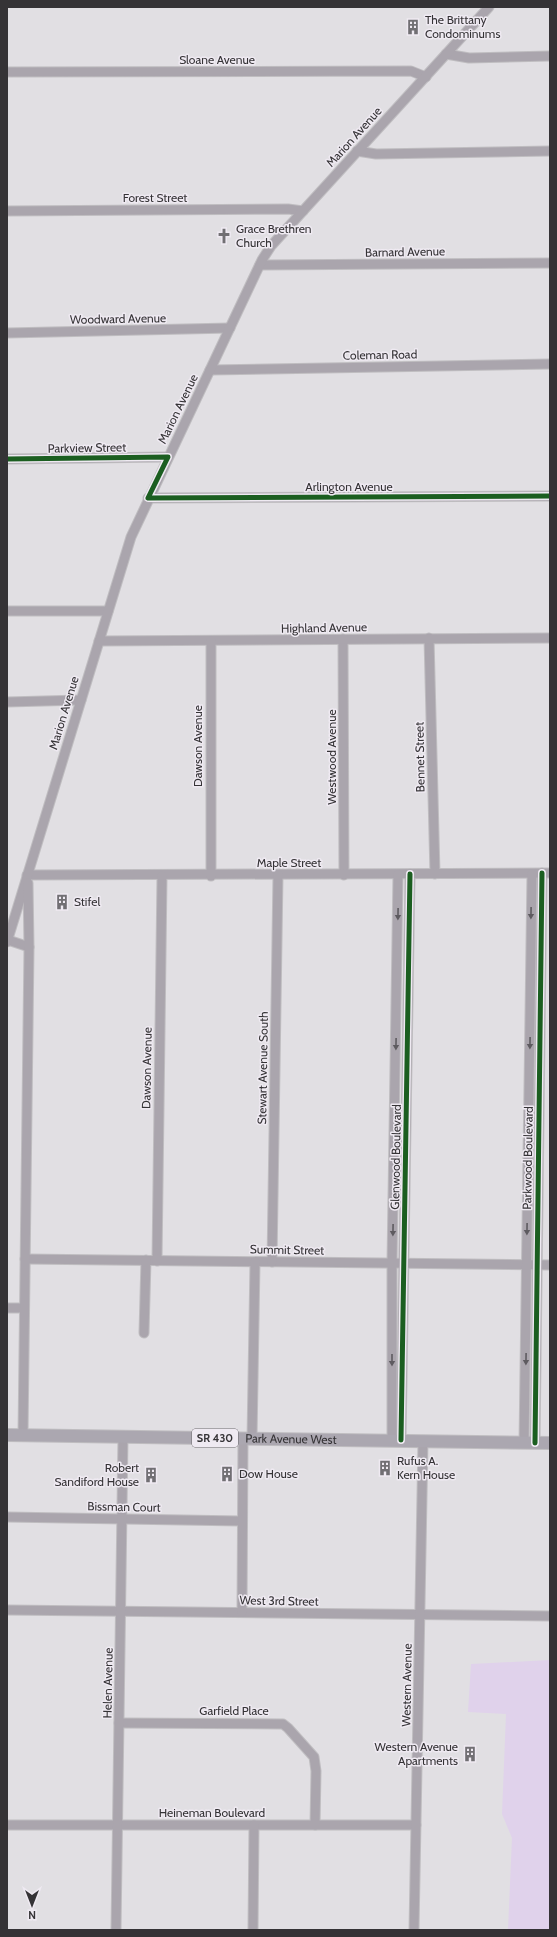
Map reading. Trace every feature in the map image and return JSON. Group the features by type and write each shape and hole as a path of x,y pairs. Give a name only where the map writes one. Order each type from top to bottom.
{"main road":[{"name":"Park Avenue West","path":"7,1435 550,1443"}],"street":[{"name":"Marion Avenue","path":"7,941 131,537 148,498 260,265 271,246 489,7"},
{"path":"446,54 469,58 550,56"},
{"name":"Sloane Avenue","path":"7,72 411,71 426,77"},
{"path":"357,151 376,154 550,151"},
{"name":"Forest Street","path":"7,211 280,209 303,211"},
{"name":"Barnard Avenue","path":"260,265 550,263"},
{"name":"Woodward Avenue","path":"7,333 230,328"},
{"name":"Coleman Road","path":"210,370 550,364"},
{"name":"Parkview Street","path":"7,460 168,457"},
{"name":"Arlington Avenue","path":"148,498 550,496"},
{"path":"7,610 108,611"},
{"name":"Bennet Street","path":"430,638 435,874"},
{"name":"Highland Avenue","path":"99,641 550,638"},
{"name":"Westwood Avenue","path":"344,639 344,875"},
{"name":"Dawson Avenue","path":"211,641 211,876"},
{"path":"7,702 80,700"},
{"name":"Maple Street","path":"27,876 546,873"},
{"name":"Parkwood Boulevard","path":"529,1443 537,1265 546,873"},
{"name":"Glenwood Boulevard","path":"396,1440 404,1263 410,874"},
{"path":"529,1443 527,1264 532,874"},
{"name":"Stewart Avenue South","path":"272,1262 278,875"},
{"name":"Glenwood Boulevard","path":"396,1440 392,1263 398,875"},
{"path":"23,1435 24,1259 30,947 27,876"},
{"name":"Dawson Avenue","path":"157,1260 162,876"},
{"path":"7,941 30,947"},
{"name":"Summit Street","path":"24,1259 550,1265"},
{"path":"144,1333 146,1260"},
{"path":"242,1612 242,1521 248,1439 255,1262"},
{"path":"7,1308 24,1308"},
{"name":"Helen Avenue","path":"116,1930 123,1437"},
{"name":"Western Avenue","path":"414,1930 423,1441"},
{"name":"Bissman Court","path":"7,1517 242,1521"},
{"name":"West 3rd Street","path":"7,1610 550,1616"},
{"name":"Garfield Place","path":"119,1723 283,1724 314,1757 316,1771 315,1825"},
{"name":"Heineman Boulevard","path":"7,1825 416,1825"},
{"path":"253,1930 254,1825"}],"shaded area":[{"path":"550,1660 550,1930 508,1930 512,1838 502,1814 506,1714 468,1712 471,1664"}],"cycle path":[{"path":"7,459 168,457 148,498 550,496"},
{"path":"535,1443 542,873"},
{"path":"401,1440 410,874"}],"place":[{"name":"The Brittany Condominums","path":"413,27"},
{"name":"Grace Brethren Church","path":"224,236"},
{"name":"Stifel","path":"62,902"},
{"name":"Rufus A. Kern House","path":"385,1468"},
{"name":"Dow House","path":"227,1474"},
{"name":"Robert Sandiford House","path":"151,1475"},
{"name":"Western Avenue Apartments","path":"470,1754"}]}
